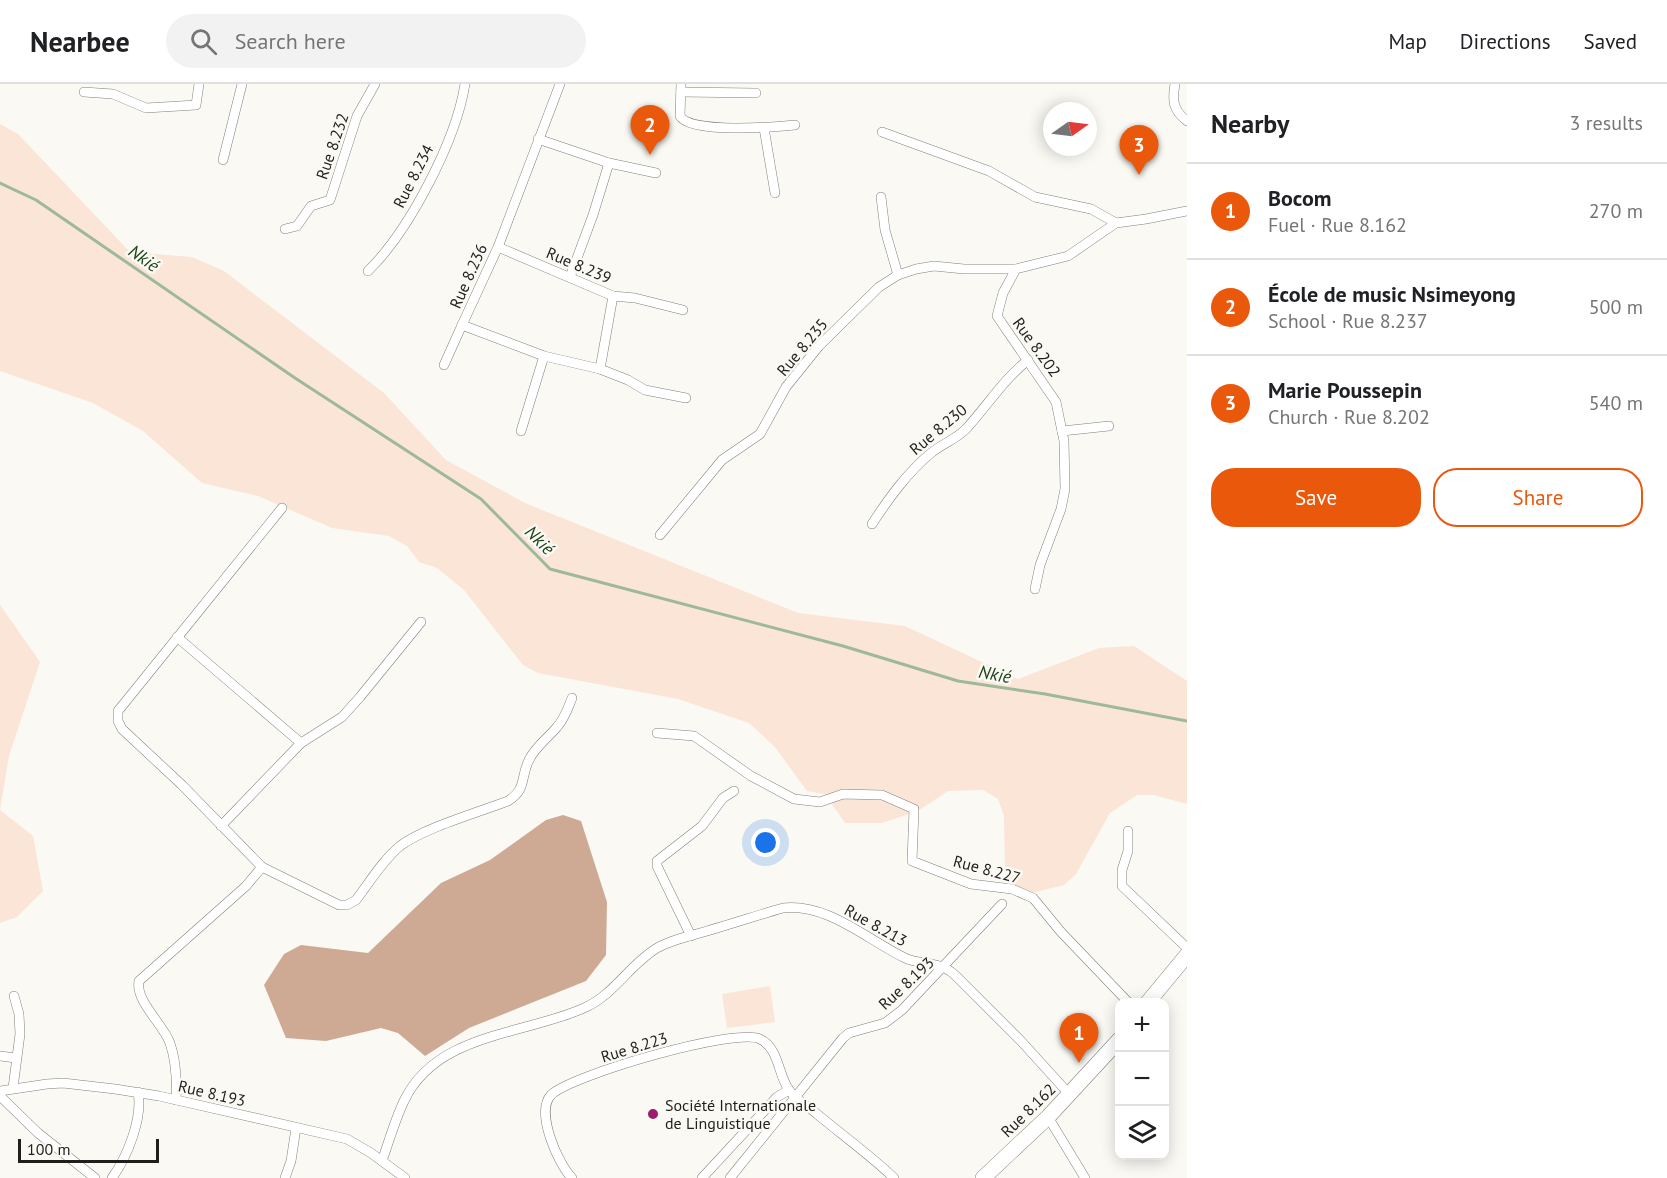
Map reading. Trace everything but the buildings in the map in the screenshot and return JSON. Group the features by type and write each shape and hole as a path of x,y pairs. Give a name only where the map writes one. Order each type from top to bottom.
{"highway":[{"path":"1151,998 1187,955"},
{"name":"Rue 8.162","path":"983,1178 1070,1095 1115,1044"}],"street":[{"path":"84,92 113,94 146,108 177,107 196,105 199,84"},
{"path":"223,160 242,84"},
{"name":"Rue 8.232","path":"285,230 297,226 311,206 330,200 357,116 375,84"},
{"name":"Rue 8.234","path":"368,271 386,254 431,176 454,129 465,84"},
{"name":"Rue 8.236","path":"560,84 498,247 462,325 544,356 600,369 628,380 645,390 686,398"},
{"path":"1174,84 1173,106 1177,113 1187,121"},
{"path":"756,93 681,88 680,116 682,121 687,123 714,128 764,128 795,125"},
{"path":"764,128 775,193"},
{"path":"882,132 989,171 1035,197 1091,209 1116,223"},
{"path":"538,139 609,163 656,173"},
{"path":"570,277 594,216 609,163"},
{"path":"881,197 885,230 898,275"},
{"path":"1016,269 1068,256 1116,223 1187,211"},
{"name":"Rue 8.239","path":"498,247 613,296 600,369"},
{"name":"Rue 8.235","path":"660,535 723,460 760,434 786,387 819,346 872,293 898,275 934,266 963,269 1016,269"},
{"name":"Rue 8.202","path":"1016,269 1003,293 997,316 1056,402 1062,431 1065,489 1061,509 1040,566 1035,589"},
{"path":"613,296 635,298 683,310"},
{"path":"444,365 462,325"},
{"path":"521,431 544,356"},
{"name":"Rue 8.230","path":"872,524 905,478 934,451 964,431 1001,385 1028,360"},
{"path":"1062,431 1109,426"},
{"path":"282,508 118,711 118,720 122,729 182,785 261,867 339,905 347,905 356,900 393,853 407,841 516,796 522,789 528,761 564,718 572,698"},
{"path":"221,826 301,742 342,717 421,622"},
{"path":"177,637 301,742"},
{"name":"Rue 8.227","path":"657,733 694,736 751,776 794,800 820,802 843,794 882,795 914,809 912,861 971,884 1012,889 1032,898 1124,998"},
{"path":"691,936 657,866 657,861 702,826 714,807 734,791"},
{"path":"1128,831 1128,850 1122,870 1122,886 1187,948"},
{"path":"176,1100 176,1071 170,1043 159,1022 140,996 139,981 246,885 261,867"},
{"name":"Rue 8.193","path":"730,1178 843,1038 849,1033 885,1023 902,1011 1002,904"},
{"name":"Rue 8.213","path":"382,1161 404,1100 417,1081 435,1063 456,1049 481,1039 584,1009 600,1000 636,963 659,947 783,908 798,906 837,920 908,960 945,967"},
{"path":"945,967 1013,1033 1070,1095"},
{"path":"13,1088 20,1034 19,1014 14,996"},
{"name":"Rue 8.223","path":"572,1178 558,1158 549,1136 545,1110 546,1102 551,1095 573,1082 675,1049 717,1039 749,1036 761,1039 771,1048 789,1090 894,1178"},
{"path":"0,1056 16,1058"},
{"name":"Rue 8.193","path":"0,1093 13,1088 63,1083 138,1092 347,1139 405,1178"},
{"path":"702,1178 777,1097 789,1090"},
{"path":"112,1178 120,1167 131,1140 139,1099 138,1092"},
{"path":"0,1093 38,1133 95,1178"},
{"path":"1048,1117 1085,1178"},
{"path":"285,1178 291,1161 296,1128"}],"shaded area":[{"path":"0,124 18,134 130,252 192,257 224,271 384,393 446,460 525,503 798,613 905,626 1018,679 1099,648 1134,646 1187,681 1187,804 1154,795 1137,795 1110,813 1076,874 1064,885 1031,893 1015,887 1005,872 1004,816 998,799 983,790 948,791 918,811 882,823 845,823 825,794 807,791 775,747 749,723 678,699 538,673 523,665 464,590 437,568 419,562 407,546 389,536 332,528 258,496 202,483 143,431 93,403 0,371"},
{"path":"0,605 40,662 9,756 0,810"},
{"path":"0,810 33,836 43,891 17,917 0,923"},
{"path":"563,815 581,821 607,902 606,955 586,981 469,1028 425,1056 398,1033 381,1028 326,1041 286,1038 264,985 284,954 301,945 368,953 441,883 490,860 546,820"},
{"path":"770,986 775,1022 727,1028 722,994"}],"waterway":[{"name":"Nkié","path":"0,183 36,200 295,378 481,499 550,569 843,646 958,681 1045,694 1187,721"}],"place":[{"name":"École de music Nsimeyong","path":"650,155"},
{"name":"Marie Poussepin","path":"1139,175"},
{"name":"Bocom","path":"1079,1063"},
{"name":"Société Internationale de Linguistique","path":"653,1114"}]}
